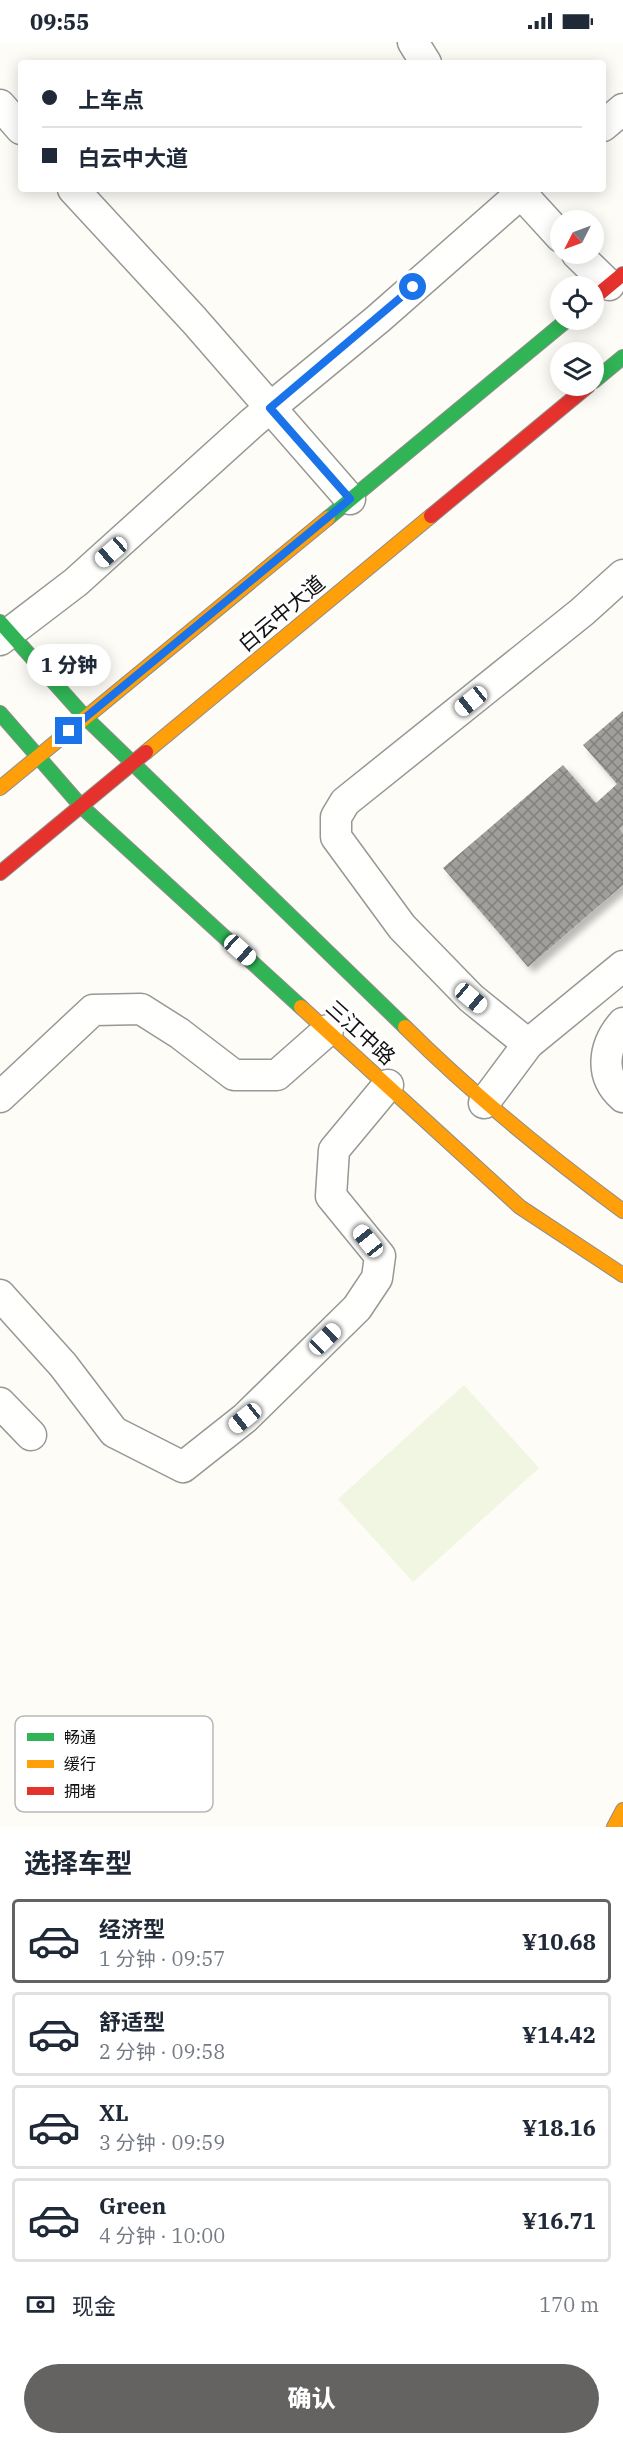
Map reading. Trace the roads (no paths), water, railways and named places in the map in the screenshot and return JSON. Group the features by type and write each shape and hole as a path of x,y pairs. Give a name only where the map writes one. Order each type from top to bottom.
{"main road":[{"name":"白云中大道","path":"0,788 555,330"},
{"path":"604,373 623,357"},
{"name":"白云中大道","path":"0,873 576,396"},
{"name":"三江中路","path":"3,631 86,717 462,1084 560,1166 623,1211"},
{"name":"三江中路","path":"0,713 36,758 81,806 520,1207 623,1275"},
{"path":"614,1827 623,1810"}],"street":[{"path":"414,42 424,60"},
{"path":"0,105 18,126"},
{"path":"606,123 623,109"},
{"path":"76,192 194,320 350,499"},
{"path":"3,631 76,582 270,408 378,319 520,192"},
{"path":"522,192 550,224"},
{"path":"587,264 609,285"},
{"path":"528,1044 471,998 402,927 336,837 336,817 345,802 582,612 623,575"},
{"path":"484,1102 528,1044 623,966"},
{"path":"0,1097 93,1010 141,1010 179,1033 234,1075 277,1075 328,1030"},
{"path":"623,1023 616,1031 605,1063 612,1088 623,1097"},
{"path":"0,1295 63,1365 114,1432 183,1467 245,1418 357,1308 377,1278 380,1256 331,1196 333,1150 388,1085"},
{"path":"0,1403 31,1435"}]}
